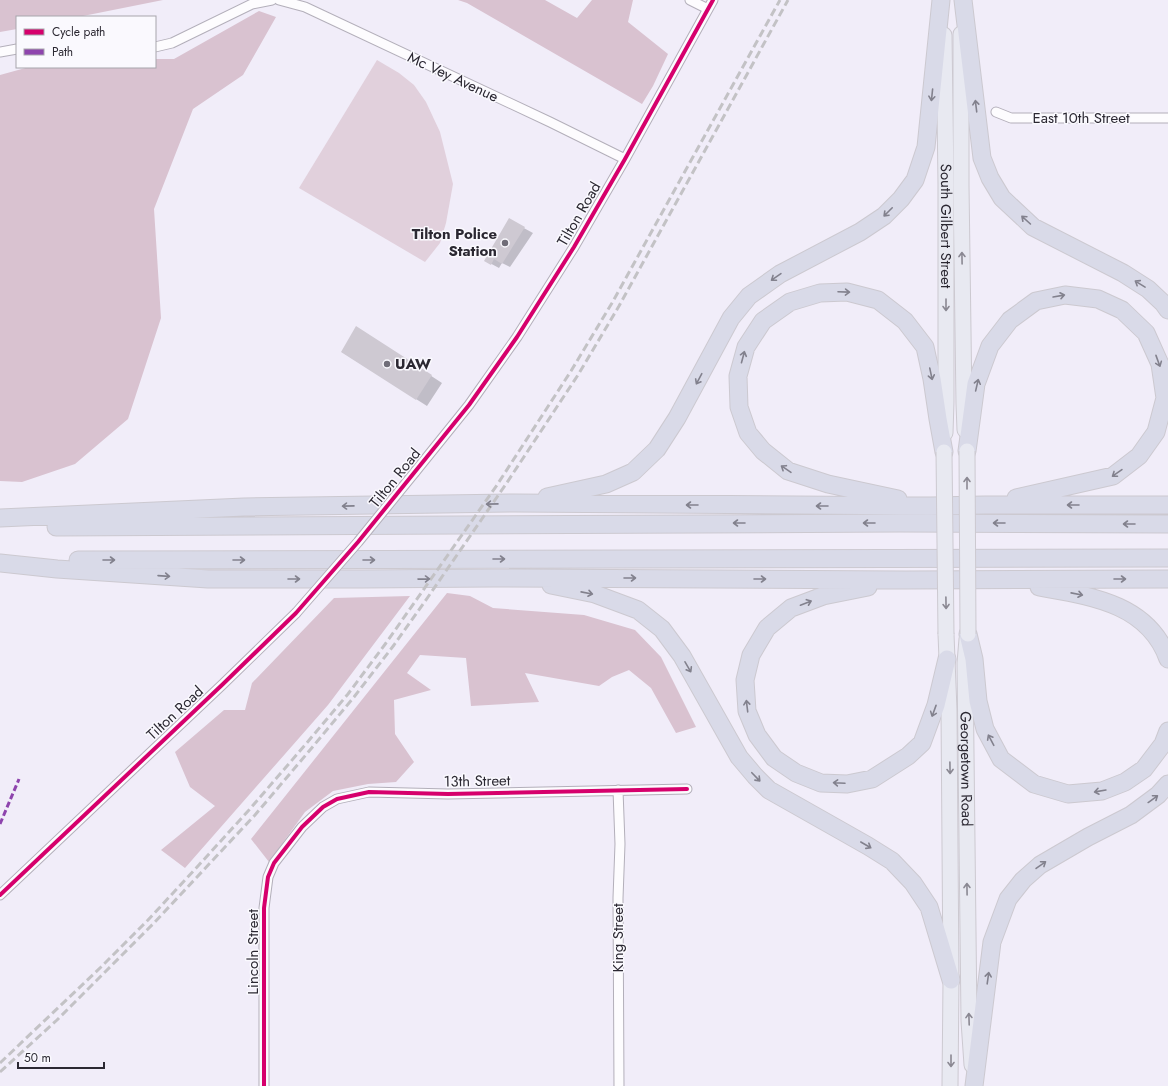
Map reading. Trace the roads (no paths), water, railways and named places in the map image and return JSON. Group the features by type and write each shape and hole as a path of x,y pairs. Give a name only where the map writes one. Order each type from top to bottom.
{"highway":[{"path":"515,503 606,484 633,472 657,449 677,418 731,318 749,296 780,274 860,232 884,216 901,199 914,180 926,147 942,0"},
{"path":"962,0 982,158 990,178 1002,198 1033,227 1123,273 1148,289 1163,303 1168,310"},
{"path":"931,506 828,484 788,471 763,451 748,433 739,407 738,376 746,347 763,321 790,302 820,293 834,292 848,292 878,300 905,321 925,347 944,452"},
{"path":"966,451 976,384 990,346 1010,320 1036,300 1065,295 1098,299 1122,310 1146,333 1160,364 1165,398 1156,432 1139,456 1113,476 985,505"},
{"path":"0,518 244,507 515,503 931,506 1168,505"},
{"path":"0,527 884,523 1168,524"},
{"path":"0,560 1168,558"},
{"path":"0,563 57,569 208,579 494,578 906,580 1168,578"},
{"path":"494,578 542,584 595,594 638,610 662,629 682,656 739,757 755,776 769,790 892,861 913,883 929,907 951,980"},
{"path":"997,579 1081,595 1107,602 1131,613 1150,628 1164,649 1168,659"},
{"path":"906,580 823,596 791,608 768,628 751,655 745,680 747,711 757,735 774,758 796,773 821,782 847,784 872,779 908,756 922,743 936,705 947,659"},
{"path":"968,634 974,659 978,701 985,729 1001,759 1034,784 1068,794 1102,791 1125,782 1144,769 1163,744 1168,731"},
{"path":"973,1086 992,942 1008,899 1023,880 1040,865 1088,837 1131,815 1158,795 1168,784"}],"main road":[{"name":"South Gilbert Street","path":"942,0 946,184 946,402 944,452"},
{"name":"South Gilbert Street","path":"962,0 961,185 963,388 966,451"},
{"name":"Georgetown Road","path":"966,451 968,634 965,663 969,1021 973,1086"},
{"name":"Georgetown Road","path":"944,452 946,634 950,718 950,1086"}],"street":[{"path":"156,47 172,43 252,4 272,0"},
{"name":"Mc Vey Avenue","path":"279,0 305,6 625,159"},
{"path":"690,0 708,9"},
{"name":"Tilton Road","path":"0,896 296,613 358,542 469,405 517,337 574,247 625,159 713,0"},
{"path":"0,52 16,49"},
{"name":"East 10th Street","path":"996,112 1011,118 1168,118"},
{"name":"13th Street","path":"337,799 369,792 448,794 687,789"},
{"name":"King Street","path":"618,790 620,844 618,898 619,1086"},
{"name":"Lincoln Street","path":"264,1086 264,908 268,877 274,863 302,827 323,807 337,799"}],"railway":[{"path":"0,1063 101,967 148,920 198,866 249,810 348,694 386,643 497,485 571,371 612,303 780,0"},
{"path":"0,1072 57,1020 153,924 255,815 354,697 394,645 506,484 578,375 619,306 788,0"}],"place":[{"name":"Tilton Police Station","path":"505,243"},
{"name":"UAW","path":"387,364"}]}
